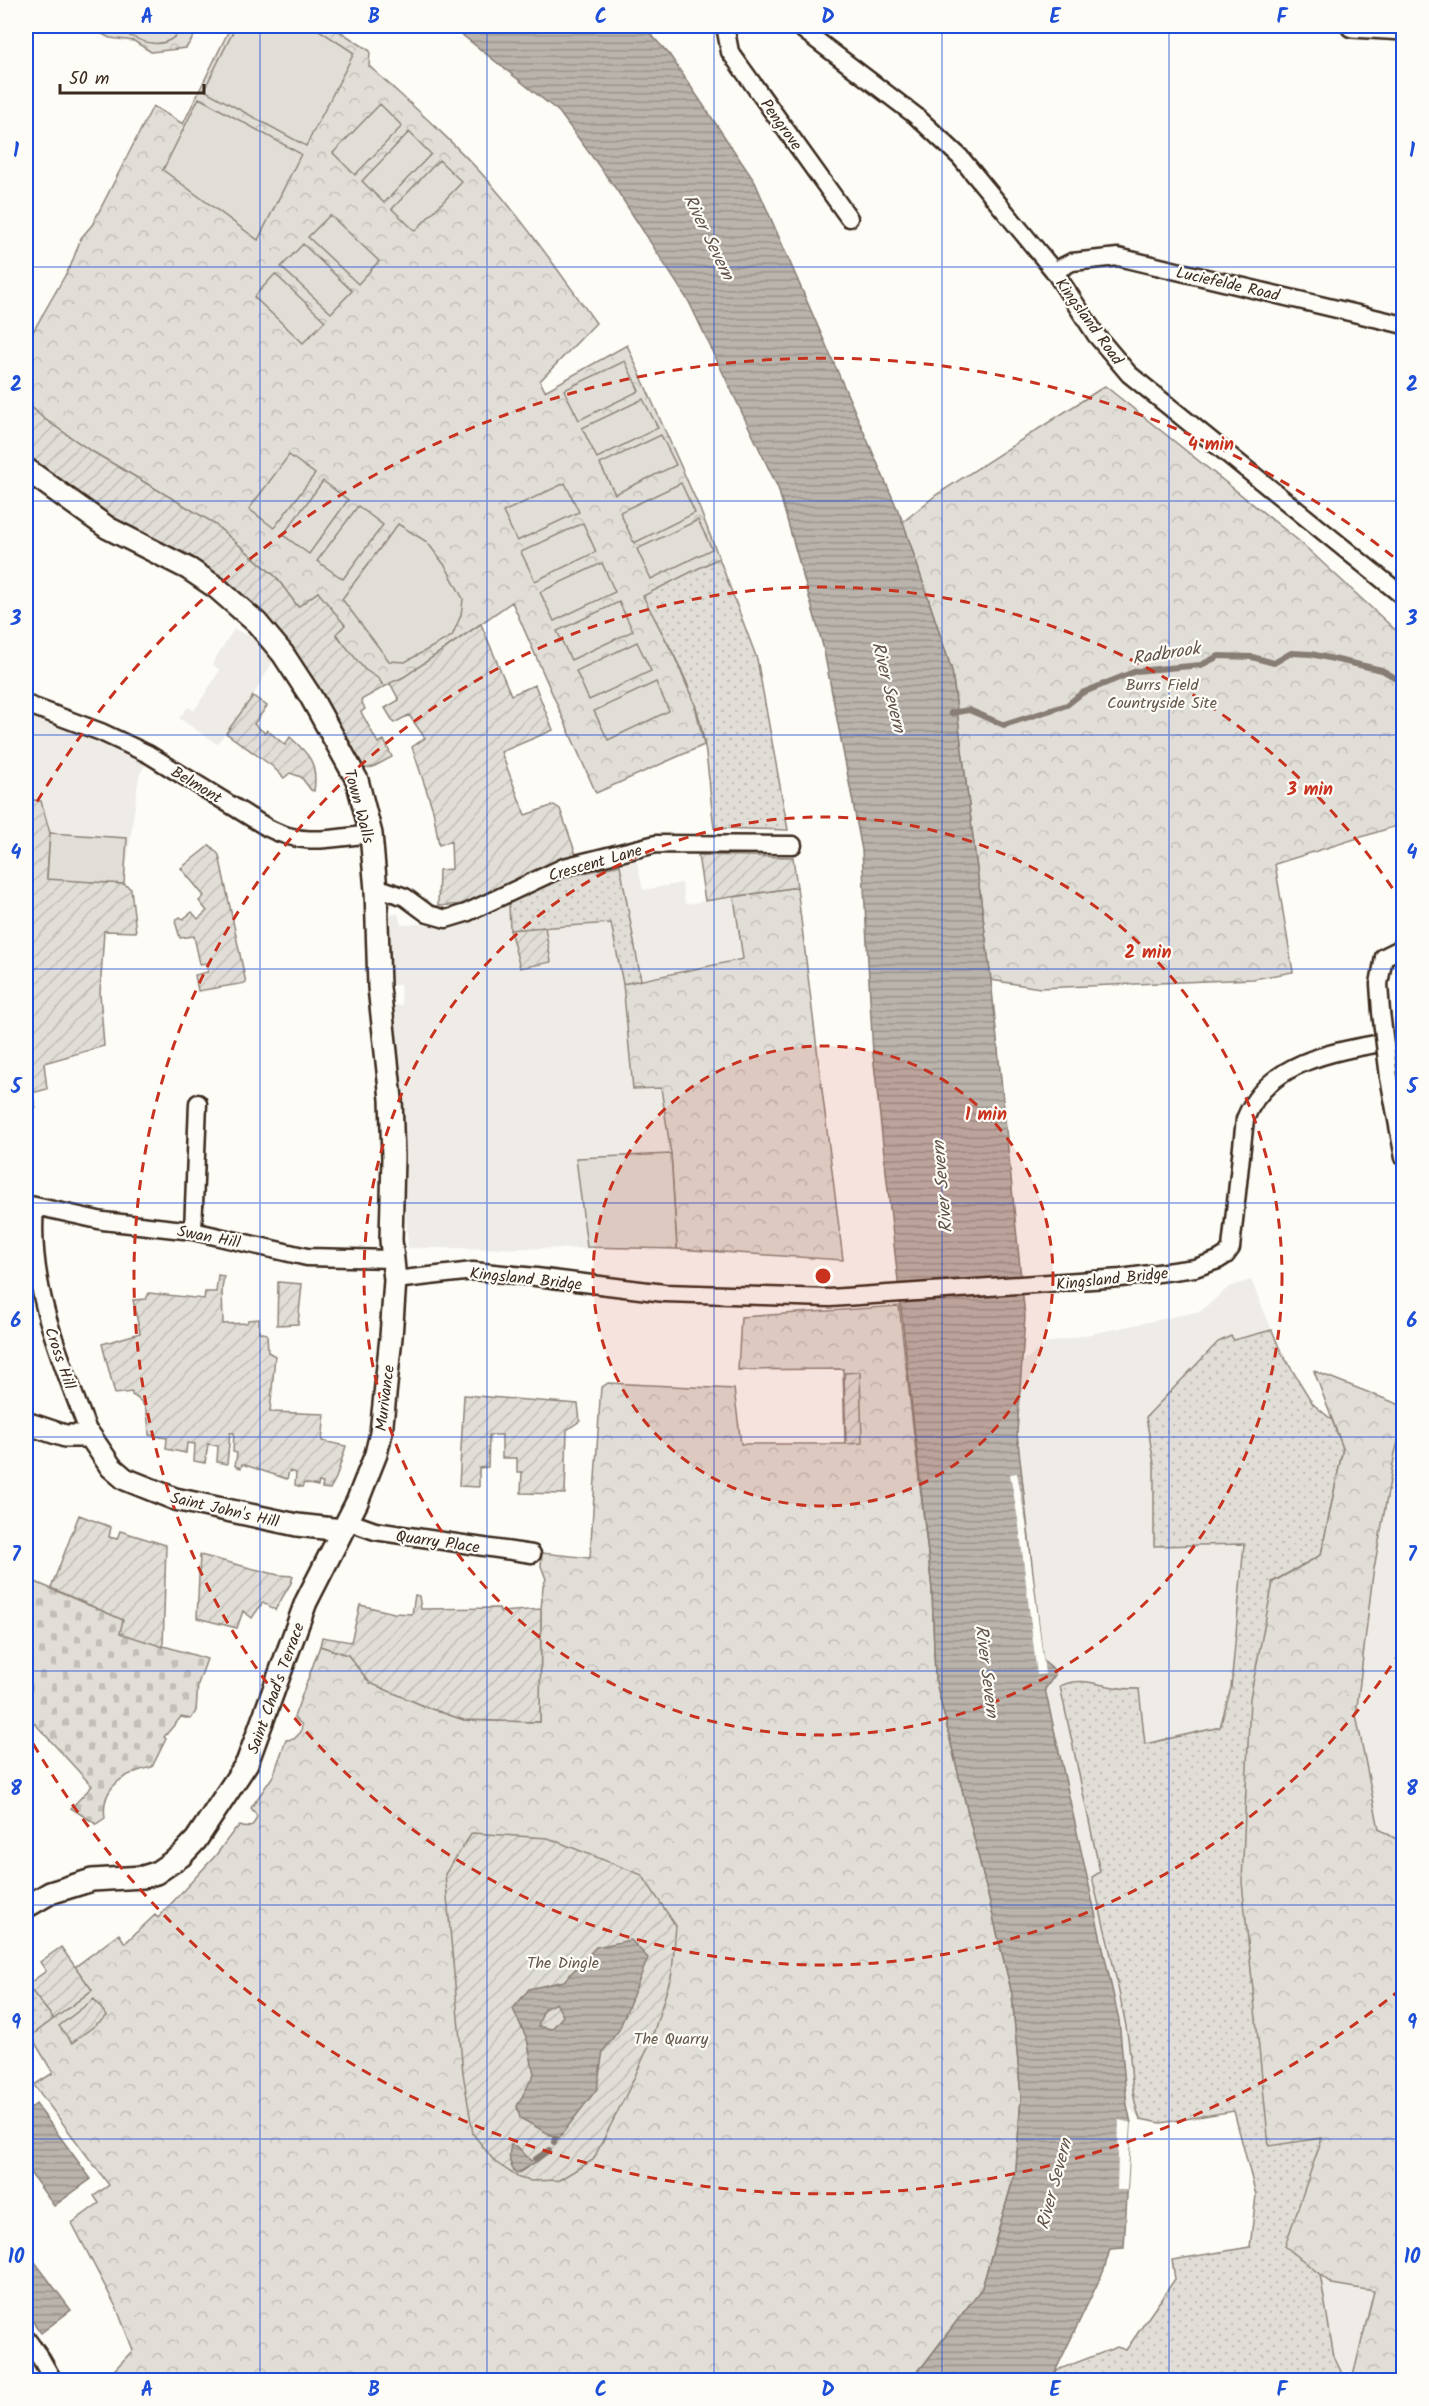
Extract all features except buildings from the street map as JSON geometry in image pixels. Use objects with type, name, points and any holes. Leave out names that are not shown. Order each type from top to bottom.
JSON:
[{"type":"street","name":"Pengrove","points":[[725,26],[730,51],[849,218]]},
{"type":"street","name":"Kingsland Road","points":[[798,26],[916,116],[960,157],[1054,272],[1096,335],[1129,374],[1404,597]]},
{"type":"street","points":[[1352,26],[1404,29]]},
{"type":"street","name":"Luciefelde Road","points":[[1054,272],[1072,262],[1118,257],[1404,325]]},
{"type":"street","name":"Town Walls","points":[[26,469],[108,528],[189,569],[217,588],[257,623],[283,654],[312,697],[357,780],[371,834],[376,890],[379,987],[392,1110],[394,1269]]},
{"type":"street","name":"Belmont","points":[[26,704],[101,732],[148,754],[287,838],[310,841],[371,834]]},
{"type":"street","name":"Crescent Lane","points":[[376,890],[385,890],[405,897],[428,914],[446,919],[466,913],[564,867],[656,844],[793,845]]},
{"type":"street","points":[[1404,947],[1384,957],[1379,984],[1389,1077],[1404,1158]]},
{"type":"street","name":"Kingsland Bridge","points":[[394,1269],[536,1277],[664,1293],[830,1298],[1121,1278],[1195,1268],[1226,1255],[1231,1248],[1245,1119],[1251,1104],[1262,1091],[1293,1066],[1309,1059],[1404,1039]]},
{"type":"street","points":[[193,1231],[198,1103]]},
{"type":"street","name":"Swan Hill","points":[[30,1205],[103,1221],[193,1231],[307,1257],[394,1269]]},
{"type":"street","name":"Cross Hill","points":[[30,1205],[41,1298],[90,1436]]},
{"type":"street","name":"Murivance","points":[[344,1525],[376,1454],[381,1433],[391,1337],[394,1269]]},
{"type":"street","points":[[26,1423],[65,1436],[90,1436]]},
{"type":"street","name":"Saint John's Hill","points":[[90,1436],[111,1467],[125,1479],[176,1499],[297,1526],[344,1525]]},
{"type":"street","name":"Quarry Place","points":[[344,1525],[375,1532],[532,1554]]},
{"type":"street","name":"Saint Chad's Terrace","points":[[26,1907],[50,1893],[92,1880],[156,1874],[181,1856],[196,1840],[247,1763],[306,1602],[344,1525]]},
{"type":"street","points":[[26,2338],[53,2380]]},
{"type":"shaded area","points":[[234,629],[258,640],[275,658],[253,696],[217,744],[179,718],[188,707],[194,711],[220,670],[212,664]]},
{"type":"shaded area","points":[[26,711],[148,760],[139,776],[124,884],[47,879],[50,833],[41,801],[26,799]]},
{"type":"shaded area","points":[[636,858],[643,890],[682,883],[685,904],[797,887],[843,1260],[677,1249],[408,1248],[393,1006],[402,1005],[400,985],[390,985],[383,916],[398,914],[401,925],[419,924],[450,929],[562,878],[620,865]]},
{"type":"shaded area","points":[[1251,1280],[1281,1352],[1313,1404],[1361,1444],[1403,1447],[1403,2380],[1093,2380],[1126,2350],[1175,2279],[1172,2260],[1250,2248],[1256,2195],[1234,2111],[1161,2123],[1140,2119],[1127,2105],[1119,2019],[1045,1688],[1017,1433],[1023,1362],[1047,1343],[1201,1311],[1229,1287]]},
{"type":"green space","points":[[86,26],[201,26],[186,48],[151,52],[134,41],[110,38]]},
{"type":"green space","points":[[112,26],[184,26],[168,41],[150,43]]},
{"type":"green space","points":[[231,26],[332,26],[370,51],[369,66],[447,138],[491,184],[532,235],[596,323],[540,381],[545,391],[627,345],[699,507],[719,558],[643,596],[675,658],[695,705],[704,745],[596,793],[512,602],[404,677],[384,687],[348,651],[331,623],[318,592],[298,607],[276,577],[212,522],[88,449],[43,418],[26,402],[26,344],[71,265],[81,238],[92,225],[153,106],[183,124]]},
{"type":"green space","points":[[236,26],[313,26],[354,53],[306,146],[204,90]]},
{"type":"green space","points":[[199,98],[301,154],[258,240],[163,170]]},
{"type":"green space","points":[[380,104],[402,126],[355,175],[333,153]]},
{"type":"green space","points":[[409,132],[431,154],[384,203],[362,181]]},
{"type":"green space","points":[[439,160],[462,182],[415,231],[392,209]]},
{"type":"green space","points":[[330,215],[379,261],[358,284],[308,237]]},
{"type":"green space","points":[[303,244],[352,291],[331,313],[281,267]]},
{"type":"green space","points":[[275,274],[325,321],[303,343],[254,297]]},
{"type":"green space","points":[[625,361],[639,391],[579,420],[564,390]]},
{"type":"green space","name":"Burrs Field Countryside Site","points":[[1105,386],[1299,541],[1403,637],[1403,824],[1275,864],[1293,972],[1253,979],[1040,988],[991,980],[952,671],[903,522],[936,495]]},
{"type":"green space","points":[[643,399],[658,428],[597,458],[582,428]]},
{"type":"green space","points":[[26,402],[43,418],[88,449],[212,522],[276,577],[298,607],[318,592],[345,625],[336,634],[364,669],[379,679],[384,687],[361,700],[365,709],[361,712],[378,743],[384,740],[392,757],[373,767],[362,769],[325,698],[301,662],[276,629],[219,575],[188,554],[150,538],[105,514],[26,459]]},
{"type":"green space","points":[[661,435],[676,465],[615,494],[600,464]]},
{"type":"green space","points":[[289,455],[315,474],[274,528],[249,509]]},
{"type":"green space","points":[[323,481],[348,500],[309,554],[283,535]]},
{"type":"green space","points":[[565,483],[579,512],[517,541],[503,512]]},
{"type":"green space","points":[[681,483],[695,513],[634,543],[620,512]]},
{"type":"green space","points":[[358,506],[383,525],[343,579],[317,561]]},
{"type":"green space","points":[[698,520],[712,549],[651,579],[637,549]]},
{"type":"green space","points":[[583,523],[596,552],[535,581],[521,552]]},
{"type":"green space","points":[[398,524],[427,542],[446,567],[463,599],[461,615],[452,636],[405,662],[389,661],[342,599]]},
{"type":"green space","points":[[719,558],[757,659],[788,830],[714,828],[705,750],[695,704],[678,662],[642,596]]},
{"type":"green space","points":[[602,563],[615,592],[554,621],[540,592]]},
{"type":"green space","points":[[619,602],[633,631],[571,660],[557,631]]},
{"type":"green space","points":[[481,624],[511,695],[535,685],[553,730],[501,752],[525,815],[554,805],[560,809],[578,860],[464,904],[438,906],[439,870],[452,869],[451,841],[439,845],[433,810],[412,747],[425,738],[409,715],[394,723],[385,708],[399,700],[390,683],[404,677]]},
{"type":"green space","points":[[637,642],[651,671],[589,700],[576,671]]},
{"type":"green space","points":[[656,682],[669,711],[608,740],[594,711]]},
{"type":"green space","points":[[253,696],[267,706],[254,724],[265,733],[267,730],[285,745],[290,737],[303,749],[311,761],[315,774],[314,791],[301,777],[290,773],[284,778],[272,766],[226,733]]},
{"type":"green space","points":[[26,799],[41,801],[50,833],[47,878],[124,884],[131,889],[136,932],[104,931],[100,993],[104,1046],[44,1063],[47,1089],[32,1093],[36,1108],[33,1109],[32,1145],[26,1145]]},
{"type":"green space","points":[[50,833],[127,838],[124,884],[47,879]]},
{"type":"green space","points":[[210,845],[219,855],[246,983],[198,991],[195,975],[208,972],[206,963],[200,964],[194,936],[180,938],[175,921],[180,917],[183,919],[192,912],[198,919],[207,911],[199,901],[204,896],[181,868]]},
{"type":"green space","points":[[698,855],[793,857],[797,887],[705,901]]},
{"type":"green space","points":[[620,865],[641,980],[623,984],[611,923],[510,930],[509,903],[562,878]]},
{"type":"green space","points":[[797,887],[843,1260],[677,1249],[671,1154],[661,1088],[633,1089],[623,984],[743,959],[734,897]]},
{"type":"green space","points":[[545,927],[551,962],[520,968],[510,930]]},
{"type":"green space","points":[[671,1154],[677,1249],[587,1247],[576,1158]]},
{"type":"green space","points":[[218,1275],[224,1276],[223,1324],[247,1323],[248,1320],[259,1319],[259,1332],[267,1334],[268,1352],[275,1356],[270,1412],[325,1414],[322,1441],[346,1446],[330,1489],[322,1488],[323,1483],[319,1482],[318,1486],[304,1483],[302,1487],[295,1485],[296,1473],[289,1471],[287,1479],[242,1464],[241,1468],[235,1466],[237,1453],[233,1452],[234,1433],[230,1433],[227,1464],[217,1462],[218,1446],[208,1444],[205,1463],[194,1461],[195,1444],[187,1443],[186,1453],[166,1449],[167,1438],[149,1435],[145,1407],[142,1402],[132,1395],[132,1392],[115,1394],[102,1344],[140,1333],[133,1300],[146,1299],[149,1293],[204,1299],[205,1292],[216,1292]]},
{"type":"green space","points":[[278,1282],[302,1284],[298,1324],[277,1325]]},
{"type":"green space","name":"The Quarry","points":[[899,1306],[932,1589],[935,1678],[1012,1994],[1021,2097],[1016,2169],[982,2288],[912,2380],[105,2380],[133,2350],[117,2309],[72,2223],[99,2203],[94,2196],[109,2185],[34,2085],[53,2073],[31,2036],[92,1990],[75,1967],[119,1934],[125,1943],[155,1915],[158,1918],[216,1855],[235,1829],[240,1826],[246,1828],[253,1825],[257,1816],[251,1808],[273,1776],[286,1740],[294,1739],[301,1732],[302,1725],[294,1717],[320,1646],[348,1655],[370,1683],[429,1708],[464,1720],[540,1722],[541,1609],[543,1586],[546,1579],[541,1566],[542,1553],[590,1558],[601,1388],[608,1383],[734,1389],[741,1444],[845,1444],[843,1369],[738,1370],[741,1317]]},
{"type":"green space","points":[[1272,1330],[1281,1352],[1313,1404],[1332,1420],[1343,1448],[1321,1555],[1272,1582],[1355,2056],[1320,2274],[1334,2357],[1345,2380],[1051,2380],[1057,2370],[1117,2347],[1126,2350],[1175,2279],[1172,2260],[1250,2247],[1256,2195],[1234,2111],[1161,2123],[1140,2119],[1134,2100],[1128,2038],[1112,1957],[1092,1877],[1100,1872],[1060,1686],[1081,1682],[1139,1689],[1145,1744],[1220,1727],[1231,1688],[1244,1544],[1154,1546],[1154,1464],[1146,1417],[1218,1342],[1231,1336],[1234,1340]]},
{"type":"green space","points":[[1314,1371],[1403,1406],[1403,1425],[1395,1453],[1373,1574],[1356,1715],[1379,1829],[1403,1843],[1403,2380],[1352,2380],[1374,2291],[1332,2284],[1285,2246],[1322,2138],[1269,2146],[1242,1882],[1250,1698],[1273,1582],[1321,1555],[1343,1448]]},
{"type":"green space","points":[[860,1372],[862,1443],[846,1444],[844,1373]]},
{"type":"green space","points":[[464,1395],[578,1404],[580,1421],[567,1430],[565,1494],[521,1493],[522,1472],[517,1472],[517,1458],[502,1458],[502,1435],[489,1435],[488,1467],[479,1468],[479,1487],[459,1486]]},
{"type":"green space","points":[[79,1515],[111,1527],[109,1537],[117,1539],[120,1531],[166,1545],[163,1647],[120,1633],[123,1620],[51,1588]]},
{"type":"green space","points":[[200,1555],[278,1575],[293,1576],[275,1610],[263,1602],[252,1618],[243,1611],[237,1628],[197,1618]]},
{"type":"green space","points":[[26,1578],[124,1620],[121,1633],[207,1659],[198,1684],[196,1711],[191,1719],[181,1717],[164,1737],[166,1739],[152,1767],[124,1777],[116,1783],[106,1797],[105,1818],[96,1824],[71,1808],[92,1786],[26,1714]]},
{"type":"green space","points":[[415,1595],[419,1596],[421,1609],[499,1608],[500,1612],[541,1609],[540,1722],[464,1720],[429,1708],[370,1683],[348,1655],[320,1646],[322,1637],[351,1642],[360,1605],[394,1613],[412,1614]]},
{"type":"green space","name":"The Dingle","points":[[472,1833],[548,1838],[642,1875],[676,1926],[672,1973],[651,2041],[629,2089],[593,2160],[559,2180],[531,2181],[519,2178],[495,2162],[473,2134],[463,2073],[445,1874]]},
{"type":"green space","points":[[61,1947],[92,1990],[54,2019],[27,1985],[46,1971],[40,1962]]},
{"type":"green space","points":[[32,1991],[54,2019],[26,2040],[26,1996]]},
{"type":"green space","points":[[94,1999],[107,2016],[72,2043],[59,2026]]},
{"type":"water","name":"River Severn","points":[[451,26],[643,26],[669,54],[755,182],[903,522],[952,671],[991,980],[1025,1317],[1017,1433],[1043,1661],[1054,1670],[1055,1675],[1045,1689],[1119,2020],[1127,2105],[1131,2123],[1124,2248],[1110,2249],[1104,2270],[1051,2380],[912,2380],[982,2288],[1016,2169],[1021,2097],[1012,1994],[935,1678],[932,1589],[873,1054],[862,850],[823,646],[778,488],[689,302],[616,189],[559,112]]},
{"type":"water","points":[[631,1940],[648,1958],[619,2030],[603,2051],[597,2089],[558,2139],[520,2118],[517,2106],[534,2074],[527,2039],[513,2009],[529,1989],[564,1981],[596,1947]],"holes":[[[556,2003],[563,2016],[552,2029],[538,2026],[544,2009]]]},
{"type":"water","points":[[36,2104],[91,2179],[54,2206],[26,2167],[26,2112]]},
{"type":"water","points":[[511,2145],[518,2147],[531,2161],[535,2158],[537,2161],[517,2174],[510,2161]]},
{"type":"water","points":[[32,2258],[71,2310],[41,2333],[26,2312],[26,2263]]},
{"type":"pier","points":[[1017,1473],[1026,1523],[1045,1674],[1037,1675],[1019,1525],[1010,1474]]},
{"type":"pier","points":[[1119,2120],[1131,2123],[1127,2190],[1117,2190]]},
{"type":"waterway","name":"Radbrook","points":[[951,713],[969,710],[1004,725],[1067,705],[1082,693],[1136,671],[1201,665],[1219,656],[1252,657],[1274,663],[1291,653],[1311,654],[1382,670],[1404,683]]},
{"type":"waterway","points":[[554,2142],[555,2138]]},
{"type":"waterway","points":[[536,2159],[549,2150]]}]
